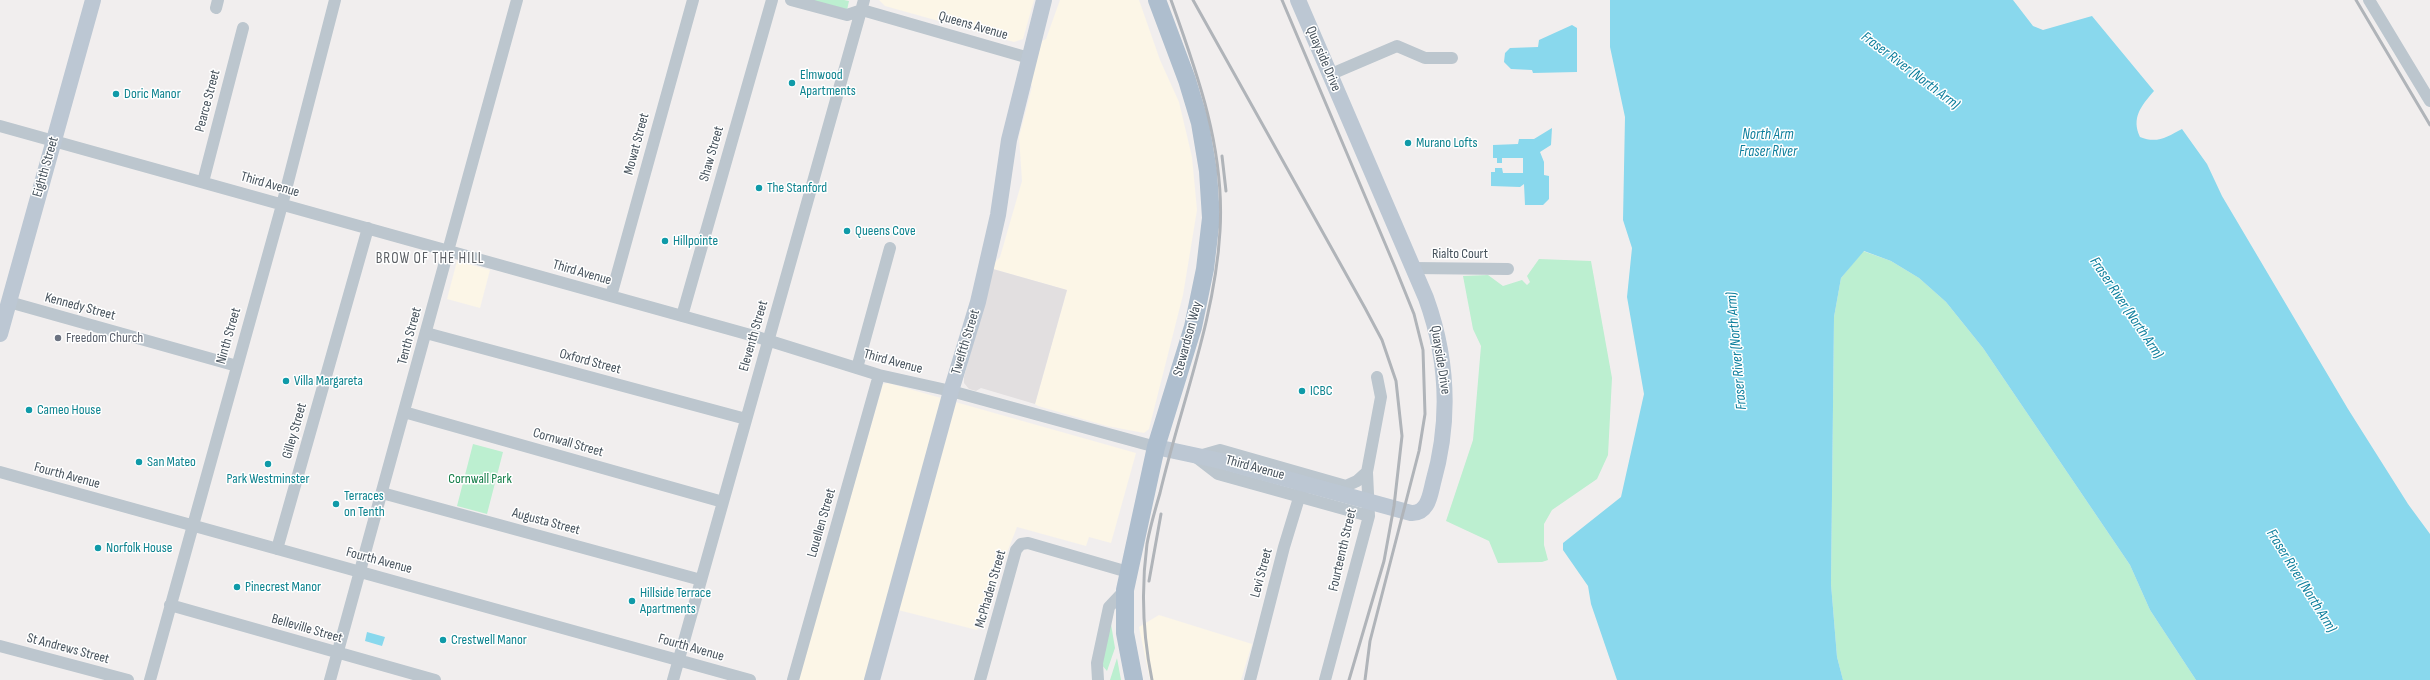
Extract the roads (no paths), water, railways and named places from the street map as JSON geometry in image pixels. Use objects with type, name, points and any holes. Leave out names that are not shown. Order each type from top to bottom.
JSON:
[{"type":"main road","name":"Stewardson Way","points":[[1134,680],[1125,633],[1124,590],[1156,447],[1193,327],[1206,269],[1211,218],[1208,171],[1200,123],[1187,80],[1157,0]]},
{"type":"street","name":"Eighth Street","points":[[0,334],[93,0]]},
{"type":"street","name":"Ninth Street","points":[[150,680],[282,205],[335,0]]},
{"type":"street","name":"Tenth Street","points":[[330,680],[517,0]]},
{"type":"street","name":"Mowat Street","points":[[611,296],[693,0]]},
{"type":"street","name":"Shaw Street","points":[[682,316],[772,0]]},
{"type":"street","name":"Queens Avenue","points":[[791,0],[847,15],[863,5],[1029,58]]},
{"type":"street","points":[[854,0],[863,5]]},
{"type":"street","name":"Twelfth Street","points":[[872,680],[950,391],[978,302],[998,215],[1009,140],[1044,0]]},
{"type":"street","name":"Quayside Drive","points":[[1156,447],[1221,461],[1411,514],[1418,512],[1428,503],[1439,463],[1445,421],[1445,386],[1439,336],[1426,298],[1298,0]]},
{"type":"street","points":[[2370,0],[2430,101]]},
{"type":"street","name":"Eleventh Street","points":[[673,680],[863,5]]},
{"type":"street","name":"Pearce Street","points":[[203,182],[243,28]]},
{"type":"street","points":[[1329,75],[1398,46],[1425,58],[1452,58]]},
{"type":"street","name":"Third Avenue","points":[[0,126],[768,340],[879,375],[950,391],[1156,447]]},
{"type":"street","name":"Gilley Street","points":[[277,549],[368,228]]},
{"type":"street","points":[[857,368],[890,248]]},
{"type":"street","name":"Rialto Court","points":[[1412,268],[1508,269]]},
{"type":"street","name":"Kennedy Street","points":[[9,302],[237,366]]},
{"type":"street","name":"Oxford Street","points":[[426,333],[746,420]]},
{"type":"street","name":"Louellen Street","points":[[793,680],[879,375]]},
{"type":"street","name":"Fourteenth Street","points":[[1325,680],[1370,516],[1367,472],[1381,397],[1377,377]]},
{"type":"street","name":"Cornwall Street","points":[[404,412],[723,502]]},
{"type":"street","name":"Third Avenue","points":[[1196,456],[1220,450],[1346,486],[1357,481],[1367,472]]},
{"type":"street","name":"Third Avenue","points":[[1196,456],[1215,473],[1370,516]]},
{"type":"street","name":"Fourth Avenue","points":[[0,472],[750,680]]},
{"type":"street","name":"Levi Street","points":[[1250,680],[1284,547],[1306,475]]},
{"type":"street","name":"Augusta Street","points":[[382,493],[701,580]]},
{"type":"street","name":"McPhaden Street","points":[[980,680],[1016,550],[1021,544],[1028,542],[1128,572]]},
{"type":"street","points":[[1098,680],[1097,663],[1108,607],[1124,590]]},
{"type":"street","name":"Belleville Street","points":[[170,605],[435,680]]},
{"type":"street","name":"St Andrews Street","points":[[0,646],[128,680]]},
{"type":"water","name":"North Arm Fraser River","points":[[1610,0],[2013,0],[2033,26],[2043,30],[2092,16],[2154,91],[2141,107],[2137,118],[2137,130],[2140,137],[2157,140],[2167,137],[2182,129],[2207,164],[2222,196],[2348,409],[2408,504],[2430,534],[2430,680],[2196,680],[2150,610],[2130,565],[1983,348],[1946,302],[1919,278],[1891,261],[1864,251],[1841,278],[1834,317],[1831,584],[1837,657],[1843,680],[1617,680],[1591,604],[1588,586],[1563,550],[1563,543],[1621,497],[1644,394],[1627,297],[1632,248],[1623,220],[1625,117],[1610,47]]},
{"type":"water","points":[[1572,25],[1577,28],[1577,72],[1533,73],[1532,70],[1511,69],[1504,62],[1505,53],[1510,48],[1538,47],[1539,40]]},
{"type":"water","points":[[1552,128],[1551,145],[1540,152],[1544,162],[1544,175],[1549,176],[1549,199],[1543,205],[1525,205],[1524,184],[1520,187],[1491,186],[1491,172],[1495,172],[1495,168],[1502,168],[1503,173],[1523,173],[1523,158],[1502,158],[1502,163],[1497,163],[1497,158],[1493,158],[1493,145],[1518,144],[1519,139],[1534,139]]},
{"type":"water","points":[[367,632],[385,637],[382,646],[365,641]]},
{"type":"railway","points":[[1152,680],[1144,612],[1144,578],[1147,544],[1204,330],[1217,264],[1220,231],[1218,171],[1208,113],[1191,56],[1171,0]]},
{"type":"railway","points":[[1193,0],[1365,308],[1382,340],[1396,381],[1402,436],[1394,506],[1384,561],[1349,680]]},
{"type":"railway","points":[[1282,0],[1414,314],[1423,350],[1425,414],[1419,451],[1370,641],[1365,680]]},
{"type":"railway","points":[[2356,0],[2430,125]]},
{"type":"railway","points":[[1222,156],[1226,191]]},
{"type":"railway","points":[[1149,581],[1161,514]]},
{"type":"place","name":"Elmwood Apartments","points":[[792,83]]},
{"type":"place","name":"Doric Manor","points":[[116,94]]},
{"type":"place","name":"Murano Lofts","points":[[1408,143]]},
{"type":"place","name":"The Stanford","points":[[759,188]]},
{"type":"place","name":"Queens Cove","points":[[847,231]]},
{"type":"place","name":"Hillpointe","points":[[665,241]]},
{"type":"place","name":"Freedom Church","points":[[58,338]]},
{"type":"place","name":"Villa Margareta","points":[[286,381]]},
{"type":"place","name":"ICBC","points":[[1302,391]]},
{"type":"place","name":"Cameo House","points":[[29,410]]},
{"type":"place","name":"San Mateo","points":[[139,462]]},
{"type":"place","name":"Park Westminster","points":[[268,464]]},
{"type":"place","name":"Terraces on Tenth","points":[[336,504]]},
{"type":"place","name":"Norfolk House","points":[[98,548]]},
{"type":"place","name":"Pinecrest Manor","points":[[237,587]]},
{"type":"place","name":"Hillside Terrace Apartments","points":[[632,601]]},
{"type":"place","name":"Crestwell Manor","points":[[443,640]]},
{"type":"district","name":"BROW OF THE HILL","points":[[430,259]]},
{"type":"water label","name":"Fraser River (North Arm)","points":[[1910,71]]},
{"type":"water label","name":"Fraser River (North Arm)","points":[[2126,308]]},
{"type":"water label","name":"Fraser River (North Arm)","points":[[1737,351]]},
{"type":"water label","name":"Fraser River (North Arm)","points":[[2301,581]]},
{"type":"park label","name":"Cornwall Park","points":[[480,479]]}]
